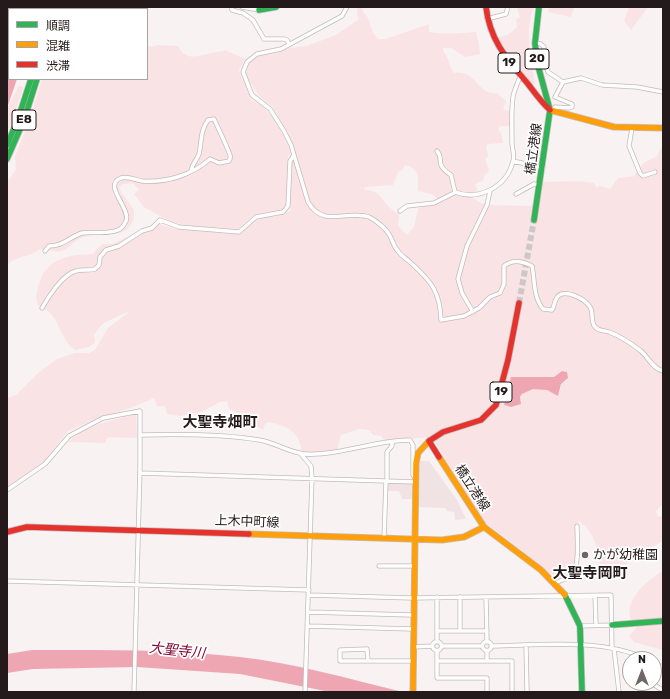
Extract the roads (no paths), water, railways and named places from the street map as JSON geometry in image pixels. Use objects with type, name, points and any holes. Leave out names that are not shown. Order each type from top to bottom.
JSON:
[{"type":"main road","points":[[259,10],[276,7]]},
{"type":"main road","name":"橋立港線","points":[[486,7],[487,20],[494,43],[533,91],[537,99],[551,110],[534,220]]},
{"type":"main road","name":"20","points":[[539,7],[535,43],[543,85],[551,110]]},
{"type":"main road","name":"E8","points":[[7,145],[20,113],[31,80]]},
{"type":"main road","name":"E8","points":[[7,159],[24,120],[37,80]]},
{"type":"main road","points":[[551,110],[600,125],[632,128],[663,128]]},
{"type":"main road","name":"19","points":[[429,441],[443,432],[481,420],[496,405],[508,360],[519,303]]},
{"type":"main road","points":[[413,690],[412,598],[416,540],[417,455],[421,448],[429,441]]},
{"type":"main road","name":"橋立港線","points":[[429,441],[484,527],[556,583],[566,596],[580,626],[582,645],[582,692]]},
{"type":"main road","name":"上木中町線","points":[[7,532],[27,527],[416,540],[456,539],[470,535],[484,527]]},
{"type":"main road","points":[[612,625],[663,621]]},
{"type":"street","points":[[231,7],[232,10],[243,13],[253,20],[264,39],[284,39],[287,40],[289,44]]},
{"type":"street","points":[[242,7],[259,10]]},
{"type":"street","points":[[347,7],[342,16],[276,51],[257,54],[247,62],[243,68],[243,74],[252,95],[273,113],[284,130],[294,155],[307,198],[313,210],[330,217],[364,216],[382,226],[391,237],[398,252],[422,274],[434,288],[439,298],[441,320],[460,318],[479,308],[490,296],[502,291],[504,266],[512,262],[520,262],[532,266],[533,285],[539,304],[543,308],[552,310],[556,299],[564,294],[568,294],[582,300],[590,307],[593,323],[598,329],[610,332],[634,347],[647,357],[657,369],[663,371]]},
{"type":"street","points":[[487,20],[506,14],[508,7]]},
{"type":"street","points":[[535,43],[543,45],[545,61],[549,74],[563,82],[581,78],[602,85],[637,87],[663,92]]},
{"type":"street","points":[[400,211],[407,206],[434,203],[456,192],[470,195],[490,191],[504,179],[514,161],[512,145],[513,96],[520,76]]},
{"type":"street","points":[[551,110],[555,107],[572,107],[572,104],[569,102],[555,98],[563,82]]},
{"type":"street","points":[[533,91],[535,92],[543,85]]},
{"type":"street","points":[[45,251],[49,246],[61,245],[80,234],[114,232],[122,228],[127,216],[115,190],[115,184],[123,178],[142,181],[170,180],[191,171],[210,159],[219,163],[230,160],[230,155],[214,119],[208,120],[202,130],[199,154],[192,166],[191,171]]},
{"type":"street","points":[[632,128],[629,146],[640,173],[643,176],[655,172]]},
{"type":"street","points":[[437,151],[440,155],[440,165],[444,171],[451,175],[456,192]]},
{"type":"street","points":[[42,308],[48,296],[67,275],[77,270],[95,269],[99,265],[100,257],[106,250],[119,246],[142,231],[152,228],[160,220],[179,227],[239,232],[256,217],[283,212],[288,206],[290,161],[294,155]]},
{"type":"street","points":[[514,161],[543,168]]},
{"type":"street","points":[[516,194],[534,184],[540,185]]},
{"type":"street","points":[[473,312],[462,294],[458,278],[467,246],[487,205],[490,191]]},
{"type":"street","points":[[7,490],[45,464],[69,436],[103,418],[138,410],[140,411],[141,435],[134,692]]},
{"type":"street","points":[[140,473],[386,481],[416,480],[413,475],[412,441],[408,440],[367,444],[320,454],[300,453],[261,440],[210,436],[141,435]]},
{"type":"street","points":[[384,539],[387,452],[392,446],[392,442]]},
{"type":"street","points":[[300,453],[311,466],[312,478],[305,692]]},
{"type":"street","points":[[556,583],[569,577],[575,568],[577,526]]},
{"type":"street","points":[[379,566],[415,566]]},
{"type":"street","points":[[7,581],[309,590]]},
{"type":"street","points":[[309,595],[412,598],[611,595],[613,648],[619,692]]},
{"type":"street","points":[[595,596],[596,626]]},
{"type":"street","points":[[413,647],[432,646],[437,642],[437,597]]},
{"type":"street","points":[[460,597],[460,631]]},
{"type":"street","points":[[486,597],[487,642]]},
{"type":"street","points":[[308,612],[412,615]]},
{"type":"street","points":[[580,626],[612,625]]},
{"type":"street","points":[[308,626],[412,629]]},
{"type":"street","points":[[438,631],[487,631]]},
{"type":"street","points":[[437,642],[442,646],[482,646],[487,642]]},
{"type":"street","points":[[487,642],[492,646]]},
{"type":"street","points":[[526,645],[527,692]]},
{"type":"street","points":[[487,650],[492,646],[582,645],[613,648],[622,651]]},
{"type":"street","points":[[432,646],[437,651],[437,678],[487,678],[487,692]]},
{"type":"street","points":[[437,651],[441,649],[442,646]]},
{"type":"street","points":[[482,646],[487,650]]},
{"type":"street","points":[[368,661],[367,649],[340,650],[340,661],[368,661],[413,661]]},
{"type":"street","points":[[487,650],[487,661]]},
{"type":"street","points":[[437,661],[512,661],[512,692]]},
{"type":"tunnel","points":[[519,303],[534,220]]},
{"type":"place","name":"かが幼稚園","points":[[585,555]]},
{"type":"district","name":"大聖寺畑町","points":[[220,423]]},
{"type":"district","name":"大聖寺岡町","points":[[590,574]]},
{"type":"water label","name":"大聖寺川","points":[[177,651]]}]
